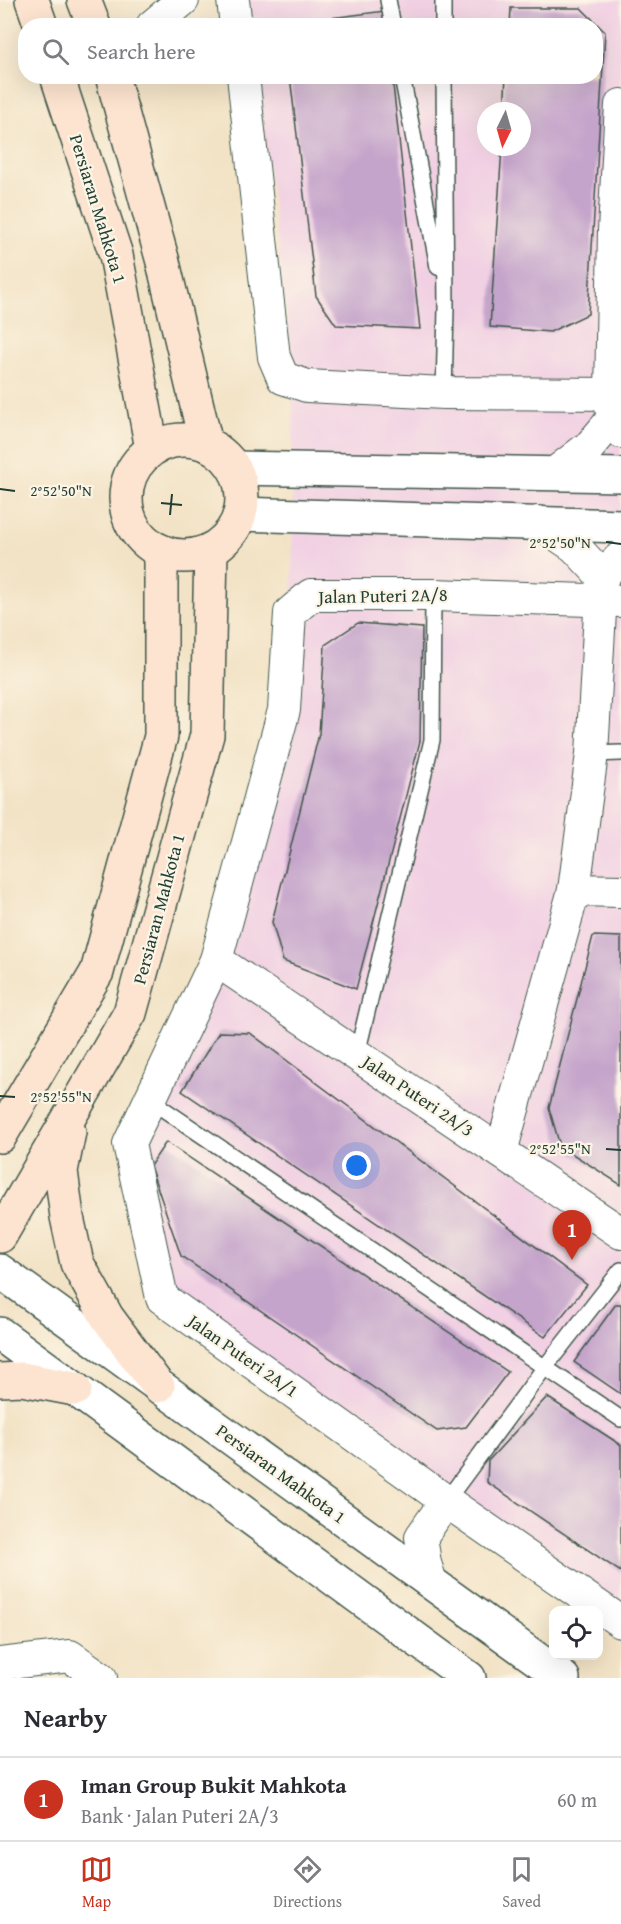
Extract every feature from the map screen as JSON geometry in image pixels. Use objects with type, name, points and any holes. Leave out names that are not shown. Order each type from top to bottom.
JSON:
[{"type":"main road","points":[[32,0],[38,18]]},
{"type":"main road","points":[[84,0],[90,18]]},
{"type":"main road","name":"Persiaran Mahkota 1","points":[[60,84],[116,255],[153,449]]},
{"type":"main road","points":[[114,84],[163,262],[206,444]]},
{"type":"main road","points":[[188,440],[206,444],[222,454],[235,468],[242,486],[241,514],[226,539],[211,550],[195,555],[177,556],[161,551],[146,542],[134,528],[127,511],[125,493],[129,476],[139,461],[153,449],[170,442],[188,440]]},
{"type":"main road","name":"Persiaran Mahkota 1","points":[[0,1236],[130,1013],[207,735],[211,550]]},
{"type":"main road","points":[[0,1136],[98,972],[161,736],[161,551]]},
{"type":"main road","points":[[73,1110],[61,1171],[67,1217],[77,1263],[107,1317],[158,1386]]},
{"type":"main road","points":[[0,1380],[21,1379],[75,1389]]},
{"type":"street","points":[[162,18],[183,0]]},
{"type":"street","points":[[233,0],[235,18]]},
{"type":"street","points":[[244,84],[274,357],[283,378],[307,386],[444,393],[616,410]]},
{"type":"street","points":[[555,474],[590,447],[616,410],[621,105]]},
{"type":"street","points":[[235,468],[621,475]]},
{"type":"street","points":[[241,514],[621,526]]},
{"type":"street","points":[[501,1152],[574,891],[607,754],[611,584],[576,547],[538,522]]},
{"type":"street","name":"Jalan Puteri 2A/8","points":[[216,960],[284,710],[290,613],[311,595],[434,595],[611,584]]},
{"type":"street","points":[[574,891],[621,891]]},
{"type":"street","name":"Jalan Puteri 2A/3","points":[[216,960],[621,1233]]},
{"type":"street","name":"Jalan Puteri 2A/1","points":[[216,960],[129,1144],[162,1298],[446,1501],[621,1622]]},
{"type":"street","name":"Persiaran Mahkota 1","points":[[0,1271],[563,1678]]},
{"type":"street","points":[[0,1334],[469,1678]]},
{"type":"street","points":[[430,1582],[421,1537],[446,1501]]},
{"type":"street","points":[[349,1523],[380,1532],[421,1537]]},
{"type":"street","points":[[0,1664],[70,1656],[101,1678]]},
{"type":"lane","points":[[388,0],[391,18]]},
{"type":"lane","points":[[443,0],[443,18]]},
{"type":"lane","points":[[404,84],[446,309]]},
{"type":"lane","points":[[444,84],[446,309],[444,393]]},
{"type":"lane","points":[[357,1054],[432,741],[434,595]]},
{"type":"lane","points":[[150,1100],[621,1419]]},
{"type":"lane","points":[[446,1501],[545,1367],[621,1270]]},
{"type":"shaded area","points":[[247,0],[621,0],[621,1608],[170,1292],[140,1146],[292,717],[293,368],[258,84],[603,84],[603,18],[249,18]]},
{"type":"building","points":[[511,8],[581,8],[591,18],[510,18]]},
{"type":"building","points":[[385,11],[386,18],[330,18]]},
{"type":"building","points":[[603,30],[605,32],[603,65]]},
{"type":"building","points":[[291,84],[393,84],[420,329],[336,325],[316,296]]},
{"type":"building","points":[[506,84],[602,84],[588,314],[550,332],[490,327],[501,156],[531,156],[531,102],[505,102]]},
{"type":"building","points":[[358,623],[422,628],[420,741],[356,989],[283,961],[272,922],[319,734],[325,645]]},
{"type":"building","points":[[593,936],[621,937],[621,1185],[560,1146],[549,1108]]},
{"type":"building","points":[[219,1032],[250,1033],[587,1285],[545,1337],[182,1091]]},
{"type":"building","points":[[166,1142],[508,1372],[466,1427],[437,1431],[181,1256],[150,1166]]},
{"type":"building","points":[[616,1304],[621,1304],[621,1394],[574,1362]]},
{"type":"building","points":[[547,1397],[621,1445],[621,1572],[487,1482],[488,1461]]},
{"type":"place","name":"Iman Group Bukit Mahkota","points":[[572,1260]]}]
